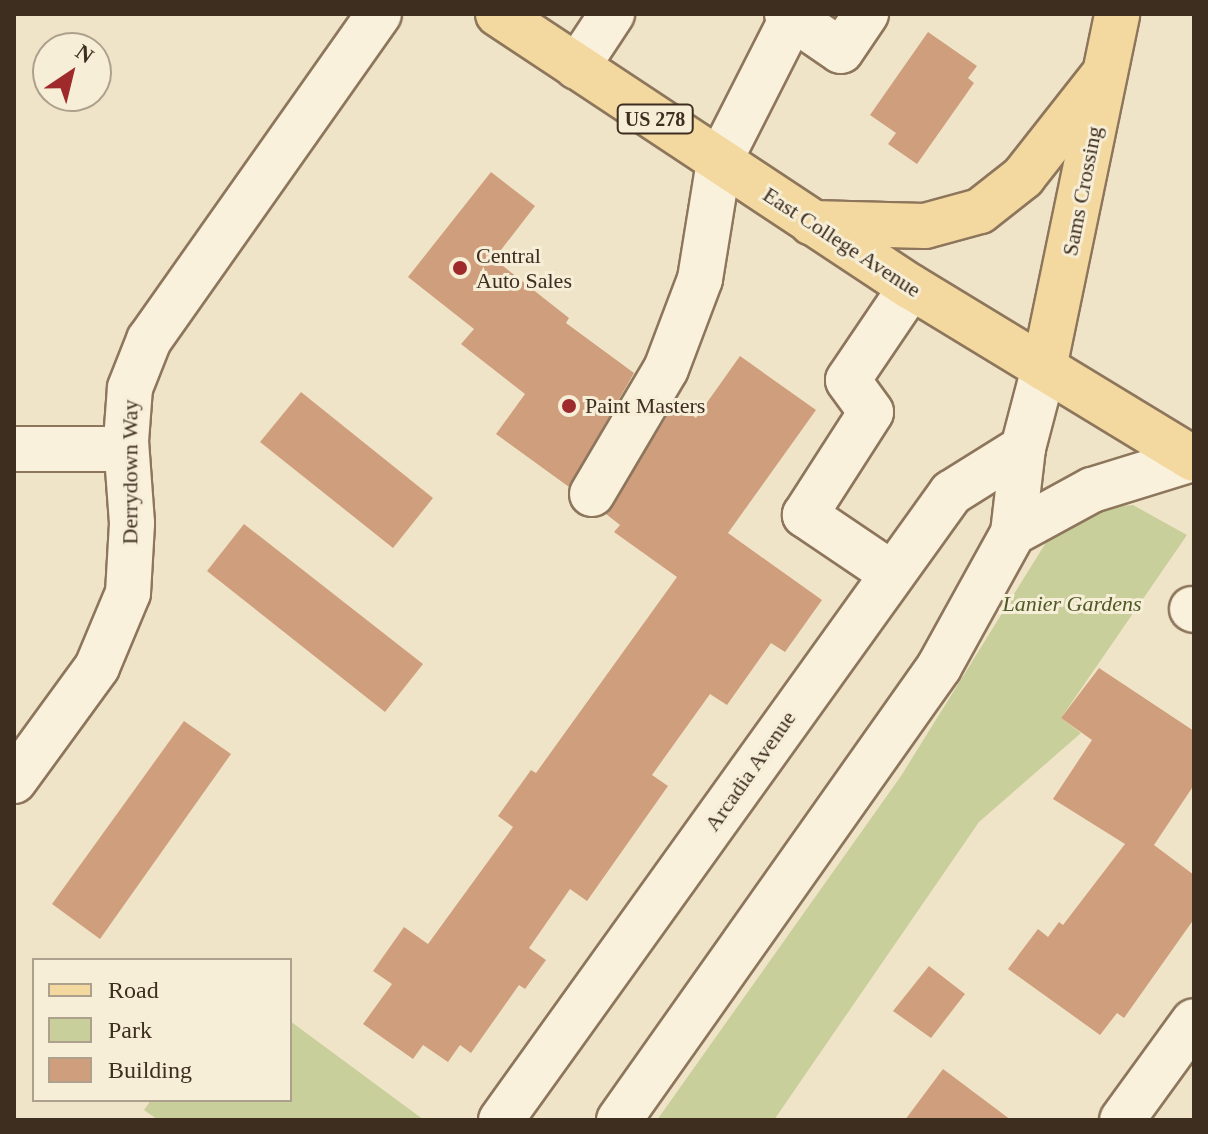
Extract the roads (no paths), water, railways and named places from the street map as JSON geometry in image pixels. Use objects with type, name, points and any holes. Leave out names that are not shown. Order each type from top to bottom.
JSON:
[{"type":"main road","name":"East College Avenue","points":[[498,14],[911,287],[1194,459]]},
{"type":"main road","name":"Sams Crossing","points":[[1044,368],[1117,14]]},
{"type":"main road","points":[[812,223],[925,226],[980,211],[1023,177],[1105,73]]},
{"type":"street","name":"Derrydown Way","points":[[14,781],[97,667],[128,593],[132,523],[126,449],[130,388],[149,340],[379,14]]},
{"type":"street","points":[[577,67],[612,14]]},
{"type":"street","points":[[592,494],[666,369],[700,279],[719,162],[790,16],[841,51],[866,14]]},
{"type":"street","points":[[891,573],[805,515],[871,412],[848,380],[911,287]]},
{"type":"street","points":[[619,1120],[864,780],[939,667],[1013,533],[1023,448],[1044,368]]},
{"type":"street","name":"Arcadia Avenue","points":[[501,1120],[951,493],[1023,448]]},
{"type":"street","points":[[14,449],[126,449]]},
{"type":"street","points":[[1013,533],[1092,490],[1194,459]]},
{"type":"street","points":[[1122,1120],[1194,1021]]},
{"type":"place","name":"Central Auto Sales","points":[[460,268]]},
{"type":"place","name":"Paint Masters","points":[[569,406]]},
{"type":"park label","name":"Lanier Gardens","points":[[1072,604]]}]
